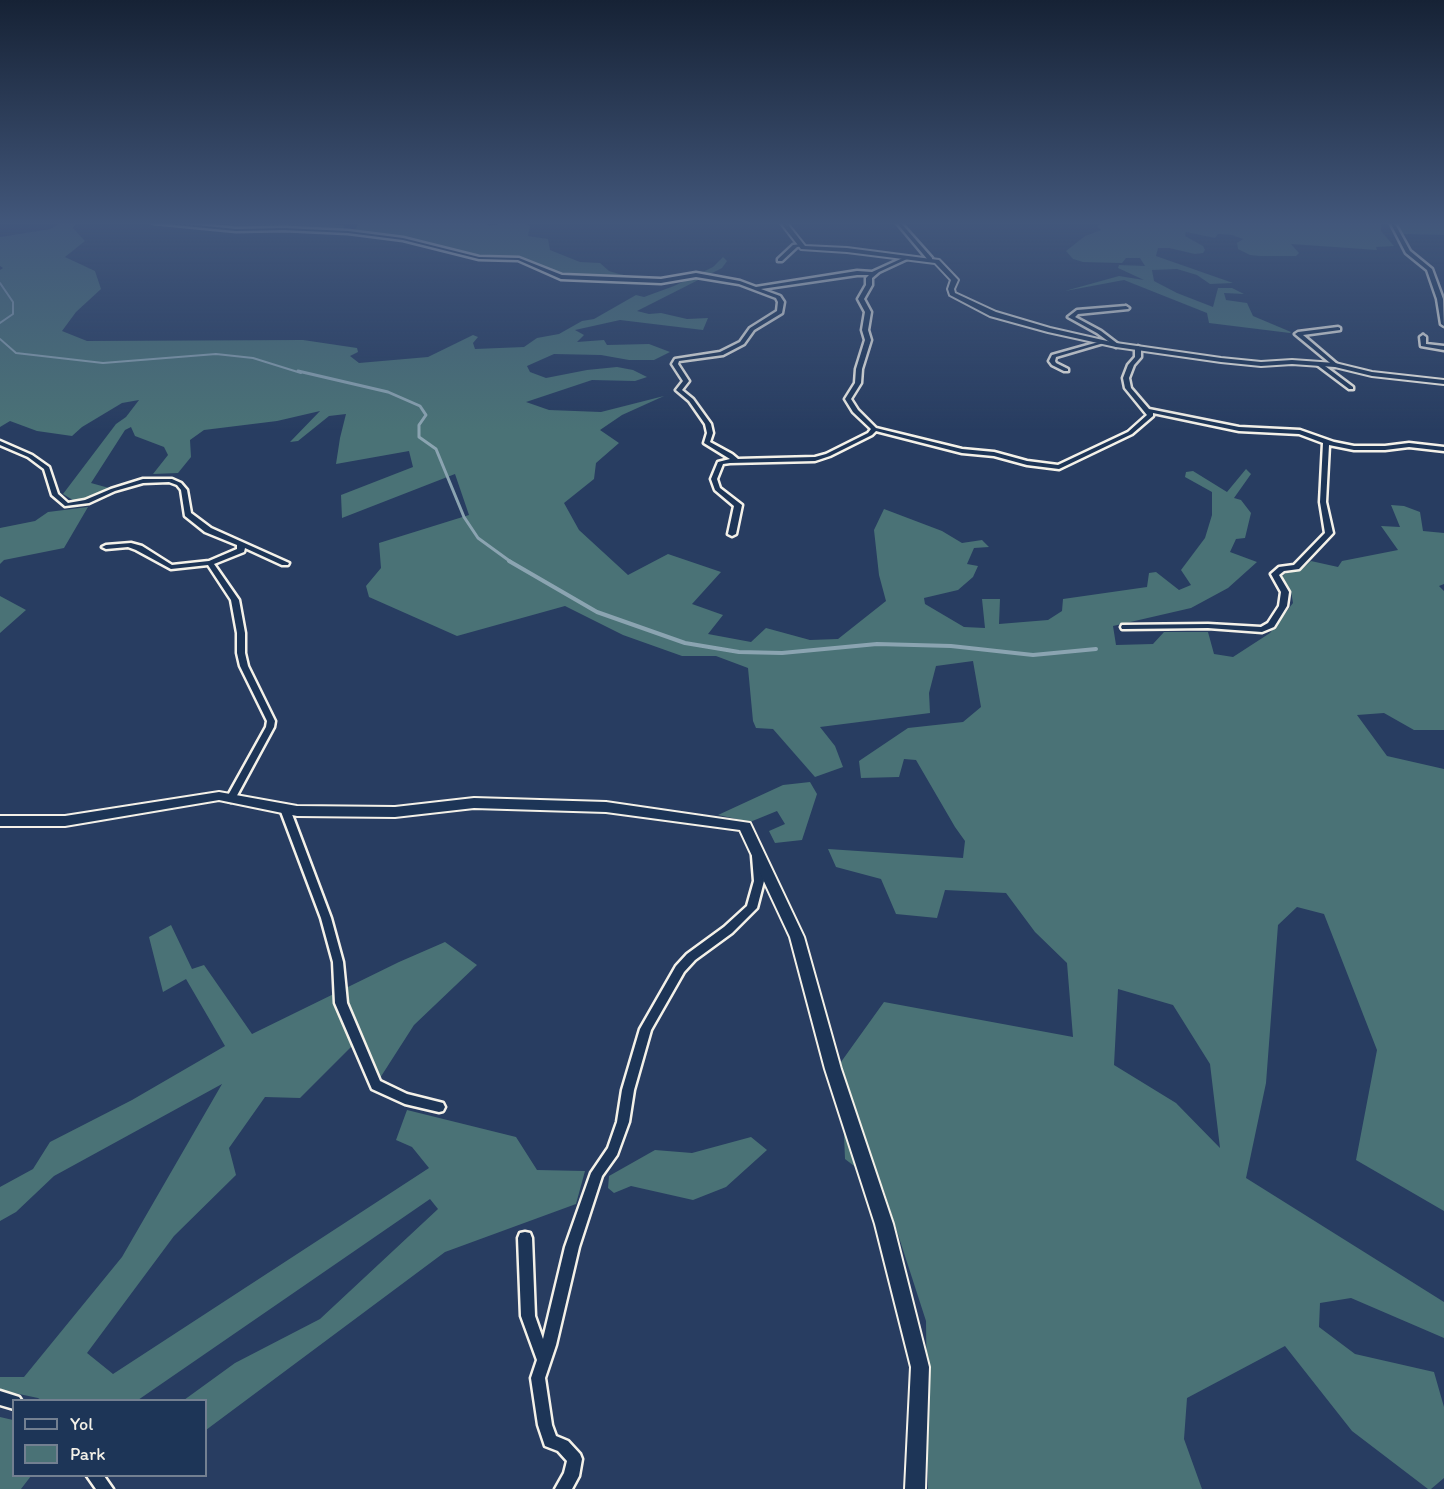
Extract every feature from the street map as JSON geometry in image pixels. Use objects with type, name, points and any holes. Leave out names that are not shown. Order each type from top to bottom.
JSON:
[{"type":"street","points":[[735,460],[707,443],[710,433],[708,424],[691,400],[679,390],[686,381],[675,364],[677,360],[721,354],[742,343],[752,329],[780,312],[781,302],[778,297],[764,291]]},
{"type":"street","points":[[865,291],[861,299],[868,312],[865,330],[868,340],[859,369],[858,383],[848,399],[855,411],[874,429],[951,449],[994,454],[1048,467],[1059,467],[1130,433],[1151,415],[1150,411]]},
{"type":"street","points":[[951,291],[952,294],[993,314],[1048,330],[1116,345],[1261,364],[1292,362],[1335,365],[1372,374],[1434,381],[1444,380]]},
{"type":"street","points":[[1437,291],[1444,324]]},
{"type":"street","points":[[1116,345],[1099,332],[1071,317],[1077,312],[1126,308]]},
{"type":"street","points":[[1335,365],[1298,334],[1338,329]]},
{"type":"street","points":[[1422,337],[1423,345],[1443,346]]},
{"type":"street","points":[[1066,370],[1054,364],[1052,361],[1054,356],[1104,342]]},
{"type":"street","points":[[1138,348],[1138,357],[1126,378],[1128,388],[1150,411],[1239,429],[1306,434],[1354,448],[1409,445],[1444,449]]},
{"type":"street","points":[[1318,364],[1351,388]]},
{"type":"street","points":[[732,534],[738,506],[717,489],[714,479],[720,463],[735,460],[815,459],[870,434],[874,429]]},
{"type":"street","points":[[1125,627],[1208,626],[1262,630],[1271,625],[1283,606],[1285,592],[1275,574],[1282,569],[1296,567],[1329,533],[1323,502],[1326,441]]},
{"type":"street","points":[[0,443],[30,456],[47,468],[55,495],[67,505],[87,502],[113,490],[143,481],[170,480],[179,484],[184,490],[188,514],[208,530],[285,563]]},
{"type":"street","points":[[106,548],[128,545],[139,548],[171,567],[210,563],[212,560],[241,550],[241,544]]},
{"type":"street","points":[[210,563],[235,600],[244,666],[272,721],[231,798]]},
{"type":"street","points":[[0,821],[65,821],[219,796],[297,812],[395,812],[474,803],[606,807],[745,826],[797,937],[833,1069],[884,1224],[920,1367],[915,1489]]},
{"type":"street","points":[[285,809],[326,918],[338,962],[341,1003],[376,1085],[405,1099],[439,1107]]},
{"type":"street","points":[[563,1489],[571,1476],[575,1459],[563,1446],[550,1441],[545,1425],[538,1378],[572,1247],[597,1173],[613,1151],[646,1029],[680,969],[691,957],[728,930],[752,908],[759,881],[756,849]]},
{"type":"street","points":[[525,1238],[528,1316],[544,1360]]},
{"type":"street","points":[[96,1477],[105,1489]]},
{"type":"green space","points":[[0,291],[98,291],[76,312],[62,331],[87,341],[303,340],[357,348],[358,352],[350,356],[359,363],[428,357],[473,335],[478,337],[473,343],[475,349],[524,347],[537,338],[559,334],[582,321],[594,319],[636,295],[644,297],[659,291],[676,291],[637,311],[649,314],[661,313],[687,319],[708,318],[703,330],[620,320],[575,330],[584,335],[577,342],[604,340],[607,345],[649,344],[670,352],[654,360],[629,360],[601,355],[554,354],[527,366],[530,372],[546,378],[617,367],[633,370],[647,377],[635,381],[592,380],[526,402],[549,410],[601,412],[664,396],[622,415],[600,430],[619,443],[596,463],[594,479],[564,503],[579,530],[628,575],[668,554],[721,572],[692,604],[723,615],[708,634],[751,642],[766,628],[810,640],[838,639],[886,601],[879,575],[874,530],[884,509],[942,531],[962,543],[982,540],[989,547],[974,548],[967,564],[978,566],[973,577],[958,590],[924,598],[925,604],[964,627],[985,628],[982,599],[1000,599],[999,624],[1048,620],[1062,611],[1063,599],[1147,587],[1149,573],[1156,572],[1179,590],[1191,585],[1181,570],[1205,538],[1212,515],[1212,492],[1185,477],[1186,472],[1193,471],[1227,492],[1246,469],[1251,474],[1234,498],[1241,500],[1251,513],[1245,538],[1236,539],[1230,552],[1257,562],[1228,588],[1191,608],[1113,626],[1116,645],[1153,644],[1164,632],[1208,632],[1214,654],[1233,657],[1270,633],[1293,603],[1291,591],[1282,578],[1284,574],[1303,568],[1311,561],[1338,567],[1342,561],[1398,550],[1381,526],[1400,527],[1391,505],[1404,506],[1420,512],[1423,531],[1444,533],[1444,584],[1439,586],[1444,591],[1444,730],[1414,730],[1384,713],[1357,715],[1387,756],[1444,769],[1444,1211],[1356,1160],[1377,1050],[1324,914],[1297,907],[1278,925],[1266,1083],[1246,1178],[1444,1302],[1444,1338],[1351,1298],[1320,1303],[1319,1327],[1355,1354],[1434,1372],[1444,1407],[1444,1478],[1428,1489],[1352,1431],[1285,1346],[1187,1398],[1184,1439],[1202,1489],[928,1489],[926,1321],[883,1188],[845,1159],[841,1062],[884,1002],[1073,1037],[1067,963],[1035,932],[1006,893],[945,890],[937,918],[896,914],[881,879],[836,867],[828,849],[963,858],[965,841],[916,760],[904,759],[899,777],[861,778],[859,761],[908,728],[963,722],[981,707],[973,661],[936,666],[929,693],[930,713],[820,727],[835,746],[843,767],[815,777],[773,729],[756,728],[753,721],[748,668],[716,656],[682,656],[623,635],[565,606],[457,636],[369,597],[366,586],[381,568],[379,543],[469,515],[455,474],[342,518],[341,495],[413,467],[409,451],[336,464],[346,414],[329,416],[298,441],[290,442],[320,411],[277,421],[204,430],[190,440],[191,457],[178,473],[153,474],[168,455],[164,447],[135,436],[131,427],[125,430],[91,483],[109,488],[76,502],[63,494],[116,424],[126,417],[139,400],[122,403],[82,427],[72,436],[37,431],[10,421],[0,427]],"holes":[[[1118,989],[1173,1005],[1210,1064],[1220,1148],[1176,1103],[1114,1065]]]},
{"type":"green space","points":[[1153,291],[1174,291],[1213,307],[1217,291],[1239,291],[1244,294],[1224,293],[1226,300],[1247,303],[1253,316],[1291,332],[1209,323],[1207,313]]},
{"type":"green space","points":[[88,507],[64,548],[4,560],[0,564],[0,528],[35,521],[48,512]]},
{"type":"green space","points":[[0,596],[26,610],[0,633]]},
{"type":"green space","points":[[810,782],[817,794],[802,840],[775,843],[769,831],[785,824],[777,811],[750,822],[718,815],[783,785]]},
{"type":"green space","points":[[171,925],[192,969],[204,965],[252,1034],[445,942],[477,965],[414,1025],[380,1078],[361,1037],[300,1098],[265,1097],[229,1148],[236,1175],[174,1236],[87,1353],[113,1374],[429,1168],[412,1147],[396,1140],[407,1110],[516,1137],[537,1170],[585,1171],[576,1204],[445,1252],[207,1429],[207,1399],[185,1399],[235,1363],[320,1319],[438,1209],[430,1199],[139,1399],[40,1399],[0,1390],[0,1377],[24,1377],[122,1257],[222,1084],[54,1176],[16,1212],[0,1221],[0,1187],[33,1169],[50,1142],[132,1100],[225,1046],[186,979],[163,992],[149,937]]},
{"type":"green space","points":[[751,1137],[767,1150],[726,1187],[693,1200],[631,1186],[614,1193],[608,1188],[609,1176],[655,1150],[692,1153]]},
{"type":"green space","points":[[0,1417],[12,1420],[12,1477],[30,1477],[21,1489],[0,1489]]},
{"type":"waterway","points":[[0,323],[13,314],[13,302],[6,291]]},
{"type":"waterway","points":[[0,339],[16,353],[103,363],[216,354],[253,358],[301,373]]},
{"type":"waterway","points":[[298,371],[388,392],[420,406],[426,415],[419,425],[419,437],[436,449],[464,517],[478,538],[511,562]]},
{"type":"waterway","points":[[509,561],[597,612],[685,643],[739,652],[782,653],[877,644],[951,646],[1033,655],[1096,649]]}]
